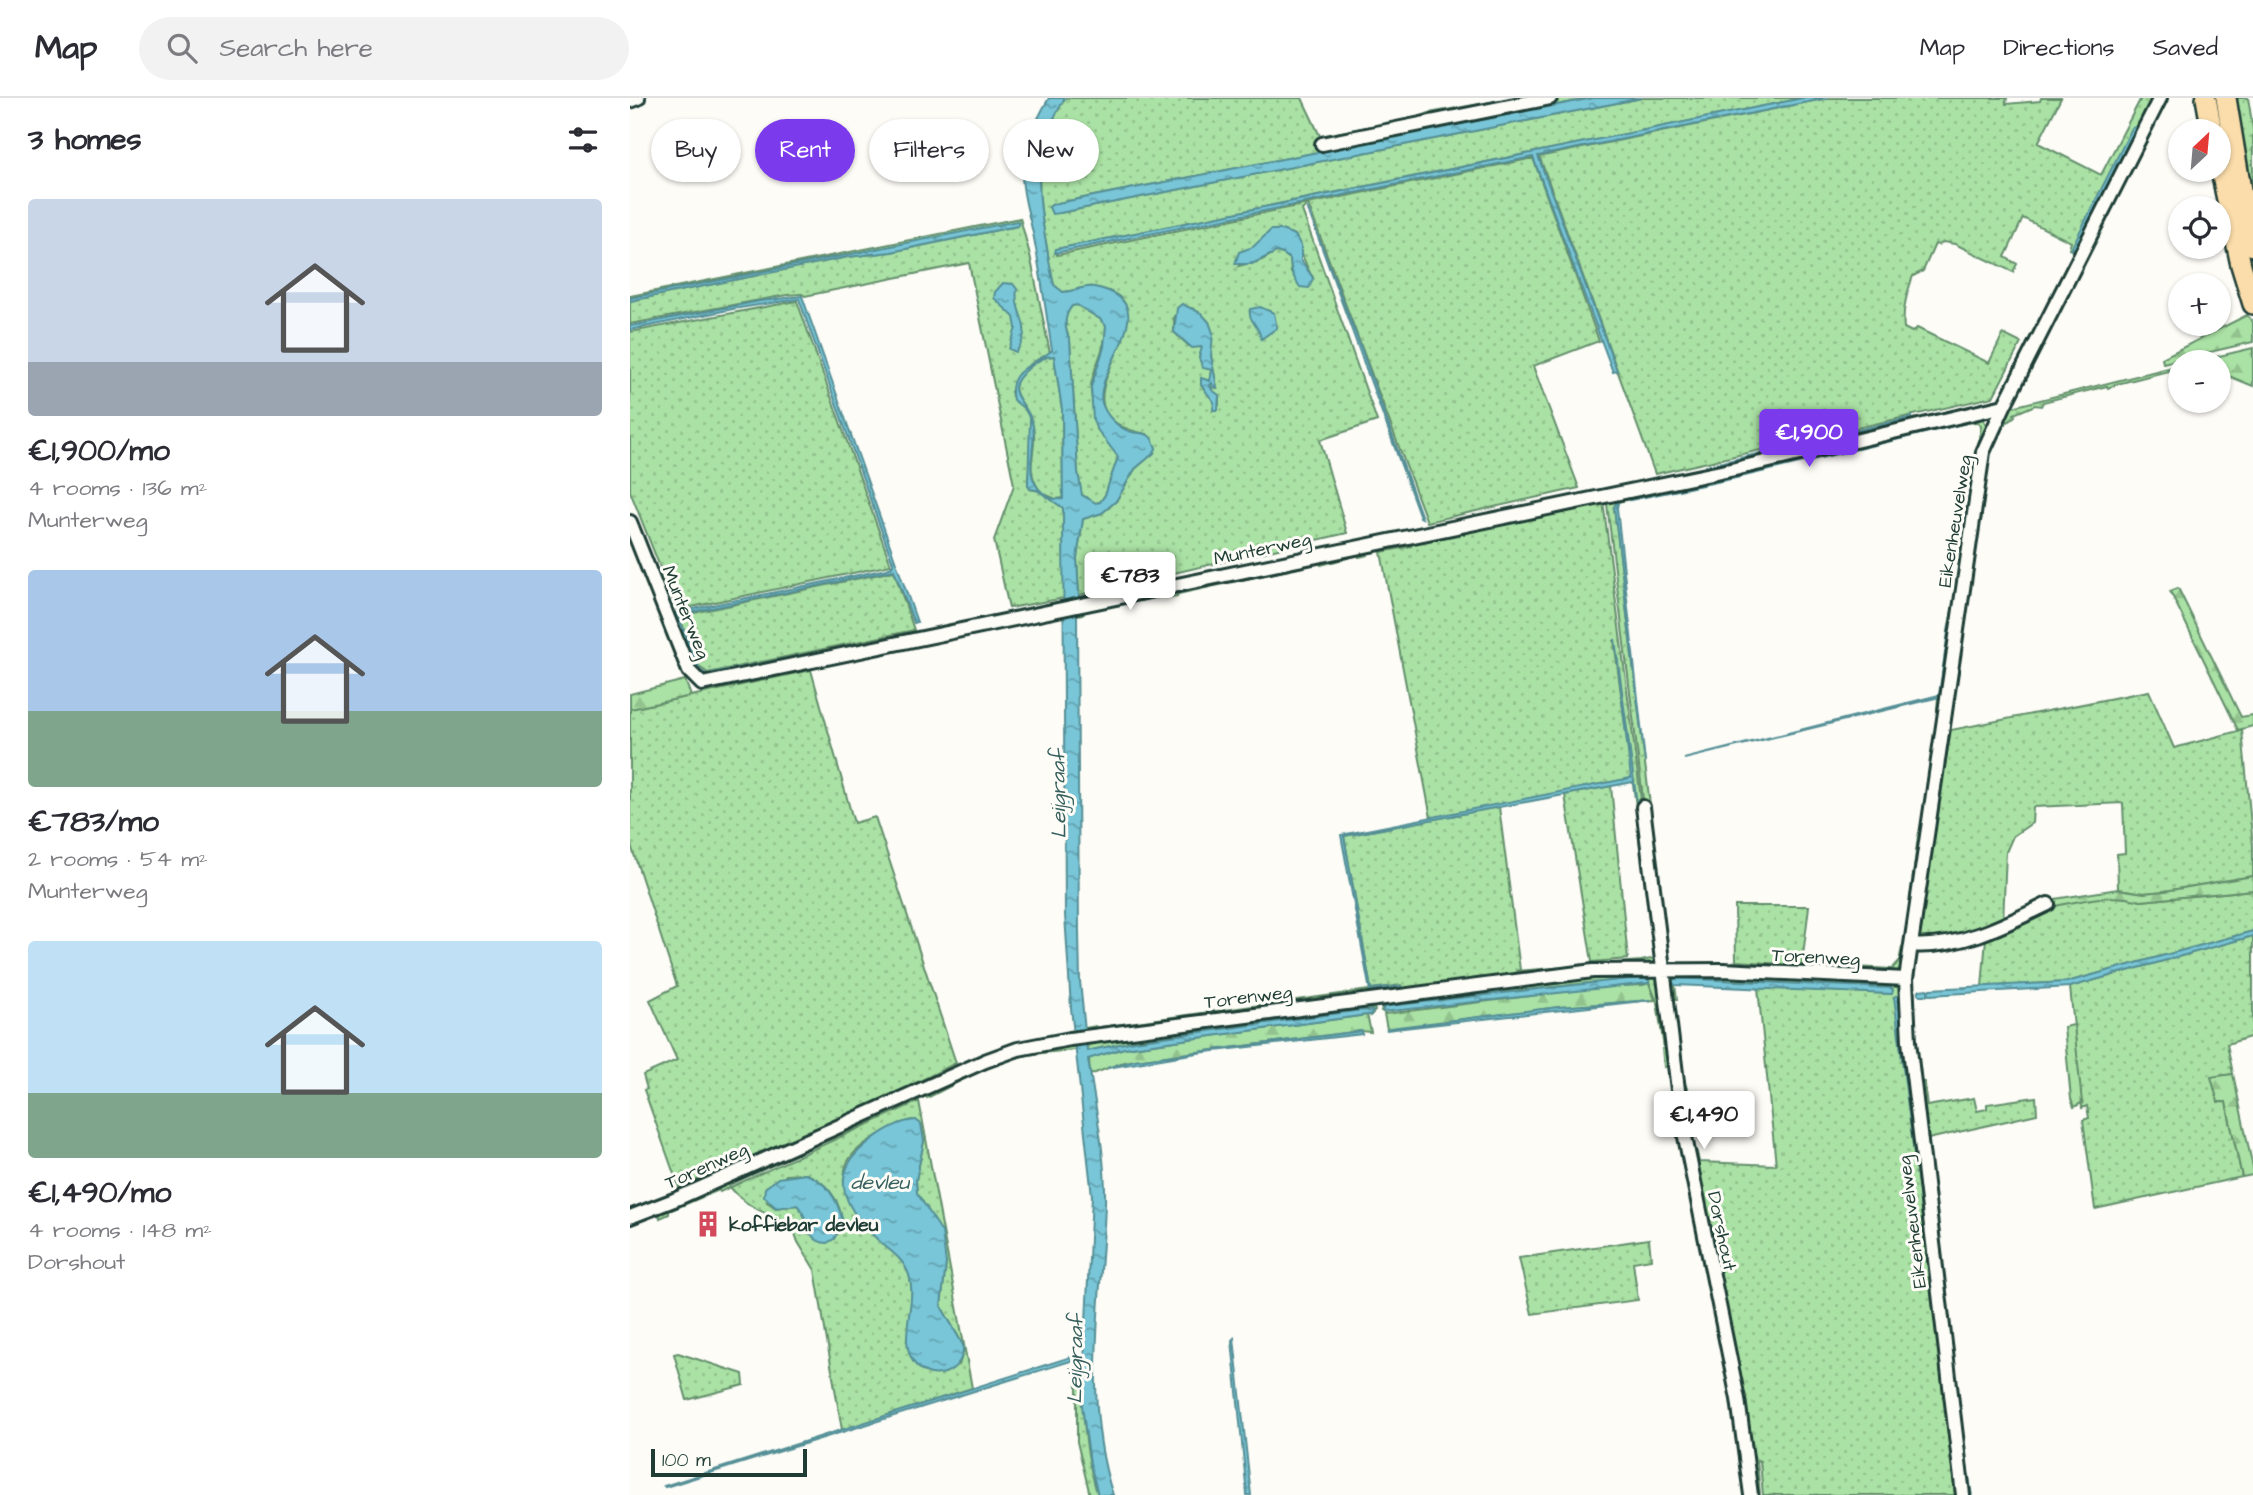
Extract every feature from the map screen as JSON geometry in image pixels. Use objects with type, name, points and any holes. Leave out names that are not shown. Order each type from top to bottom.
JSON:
[{"type":"main road","points":[[2206,98],[2210,119]]},
{"type":"main road","points":[[2226,98],[2253,246]]},
{"type":"main road","points":[[2223,182],[2241,265],[2253,304]]},
{"type":"street","points":[[630,101],[638,98]]},
{"type":"street","points":[[1322,144],[1550,98]]},
{"type":"street","name":"Eikenheuvelweg","points":[[1963,1495],[1909,1041],[1906,979],[1983,452],[2160,98]]},
{"type":"street","name":"Munterweg","points":[[630,522],[689,671],[702,684],[1735,469],[2004,406]]},
{"type":"street","name":"Dorshout","points":[[1643,807],[1682,1122],[1738,1399],[1751,1495]]},
{"type":"street","points":[[1911,945],[1959,940],[2048,904]]},
{"type":"street","name":"Torenweg","points":[[630,1217],[705,1187],[985,1061],[1018,1049],[1070,1039],[1594,971],[1663,969],[1906,979]]},
{"type":"green space","points":[[1065,98],[1302,98],[1320,136],[1513,98],[1534,98],[1324,146],[1560,98],[1593,98],[1053,204],[1049,207],[1060,213],[1642,98],[1803,98],[1056,249],[1057,255],[1533,158],[1599,341],[1533,366],[1579,488],[1427,522],[1308,204],[1302,210],[1377,421],[1320,440],[1347,533],[1079,595],[1077,558],[1083,519],[1102,513],[1116,501],[1135,469],[1154,453],[1156,448],[1147,434],[1115,422],[1103,405],[1105,383],[1124,336],[1128,315],[1120,298],[1094,287],[1062,292],[1054,285],[1039,182],[1099,182],[1099,119],[1054,119]],"holes":[[[1271,230],[1295,235],[1313,278],[1291,273],[1290,259],[1276,252],[1262,260],[1239,266]],[[1192,308],[1205,318],[1211,331],[1211,356],[1217,387],[1212,383],[1210,385],[1219,397],[1219,405],[1213,410],[1215,402],[1201,385],[1206,380],[1211,381],[1212,370],[1203,367],[1199,358],[1203,347],[1189,346],[1174,332],[1174,316]]]},
{"type":"green space","points":[[1828,98],[2007,98],[2006,104],[2040,101],[2041,98],[2061,98],[2038,143],[2101,175],[2141,98],[2156,98],[2078,252],[2069,249],[2071,242],[2023,218],[2005,257],[2017,264],[2013,272],[1955,244],[1943,242],[1935,244],[1923,271],[1913,276],[1904,308],[1904,328],[1912,332],[1917,328],[1989,363],[2003,334],[2021,343],[1993,397],[1655,474],[1540,158],[1533,158]]},
{"type":"green space","points":[[2230,98],[2248,98],[2253,129],[2253,236]]},
{"type":"green space","points":[[1020,218],[1050,353],[1026,368],[1011,392],[1028,414],[1018,398],[1016,385],[1029,367],[1044,358],[1054,356],[1062,409],[1063,498],[1056,499],[1044,494],[1063,508],[1065,598],[1009,608],[994,540],[1014,485],[969,263],[805,296],[787,295],[630,324],[630,301],[1017,226],[630,296]],"holes":[[[1030,418],[1032,422],[1034,433],[1032,468],[1040,491],[1030,489],[1028,485],[1032,433]]]},
{"type":"green space","points":[[797,301],[891,565],[677,610],[630,491],[630,332]]},
{"type":"green space","points":[[1077,305],[1100,319],[1106,326],[1091,393],[1100,421],[1118,457],[1105,495],[1100,502],[1095,503],[1081,494],[1078,472],[1070,340],[1065,323],[1071,306]]},
{"type":"green space","points":[[2247,315],[2253,322],[2253,342],[2219,350],[2178,350],[2205,336],[2231,336],[2231,323]]},
{"type":"green space","points":[[2253,348],[2253,386],[2231,377],[2231,353]]},
{"type":"green space","points":[[2168,355],[2168,362],[2163,363],[2162,358]]},
{"type":"green space","points":[[2168,368],[2168,371],[2108,388],[2107,386],[2043,402],[2041,406],[2035,405],[2014,414],[1990,451],[1981,521],[1978,521],[1988,449],[2008,408]]},
{"type":"green space","points":[[1982,416],[1988,429],[1903,967],[1894,973],[1736,968],[1733,961],[1736,964],[1783,964],[1736,961],[1735,906],[1809,906],[1802,964],[1892,969],[1903,957],[1900,957],[1902,947],[1904,948],[1918,836],[1922,826],[1939,709],[1938,698],[1941,696],[1952,626],[1949,625],[1981,426],[1978,422],[1967,421],[1618,502],[1614,507],[1651,813],[1646,813],[1644,807],[1607,504],[1609,500]]},
{"type":"green space","points":[[1603,501],[1642,807],[1658,965],[1085,1035],[1085,1028],[1096,1026],[1093,1028],[1369,990],[1402,988],[1401,985],[1371,989],[1344,836],[1499,807],[1520,970],[1516,971],[1656,958],[1614,640],[1632,778],[1431,818],[1381,552],[1412,546],[1368,553],[1359,557],[1358,555],[1321,565],[1320,563],[1177,596],[1084,611],[1084,614],[1077,615],[1078,609]]},
{"type":"green space","points":[[894,571],[914,630],[708,673],[699,667],[679,616]]},
{"type":"green space","points":[[2178,588],[2241,717],[2253,715],[2253,726],[2238,730],[2170,591]]},
{"type":"green space","points":[[811,670],[854,823],[875,817],[956,1063],[898,1092],[679,1188],[644,1090],[647,1089],[643,1075],[677,1060],[650,1000],[677,986],[630,842],[630,709]]},
{"type":"green space","points":[[685,680],[691,696],[630,709],[630,694]]},
{"type":"green space","points":[[1957,683],[1944,770],[1951,730],[2149,691],[2174,748],[2242,730],[2253,846],[2253,876],[2165,891],[2144,893],[2118,889],[2117,854],[2125,853],[2123,803],[2033,807],[2032,823],[2013,836],[2006,852],[2003,922],[1956,939],[1920,943],[1916,938],[1952,684]]},
{"type":"green space","points":[[1611,786],[1628,959],[1592,962],[1565,795]]},
{"type":"green space","points":[[2253,876],[2253,890],[2141,901],[2107,897],[2050,907],[2048,900],[2118,889],[2144,893],[2165,891]]},
{"type":"green space","points":[[2253,890],[2253,931],[2067,982],[1982,987],[1986,938],[1956,948],[1956,944],[2000,926],[2047,908],[2072,902],[2119,897],[2141,901]]},
{"type":"green space","points":[[2253,936],[2253,1036],[2227,1044],[2233,1074],[2212,1077],[2226,1102],[2242,1177],[2095,1209],[2083,1120],[2089,1118],[2087,1106],[2082,1108],[2070,987]]},
{"type":"green space","points":[[1674,974],[1893,983],[1899,987],[1960,1495],[1957,1495],[1935,1319],[1955,1495],[1763,1495],[1760,1461],[1757,1460],[1760,1495],[1754,1495],[1694,1176],[1684,1099],[1689,1097],[1687,1100],[1695,1152],[1699,1162],[1776,1165],[1758,988],[1891,994],[1893,990],[1674,979],[1678,1047],[1688,1090],[1680,1087],[1669,979]],"holes":[[[1896,996],[1898,996],[1934,1310]]]},
{"type":"green space","points":[[1602,975],[1654,976],[1659,983],[1670,1066],[1664,1067],[1657,1002],[1648,979],[1589,983],[1388,1006],[1381,1011],[1383,1004]]},
{"type":"green space","points":[[1649,983],[1655,1000],[1559,1007],[1387,1029],[1384,1014],[1602,987]]},
{"type":"green space","points":[[1373,1005],[1375,1011],[1371,1015],[1372,1009],[1369,1009],[1134,1041],[1087,1051],[1086,1041]]},
{"type":"green space","points":[[1367,1015],[1371,1032],[1361,1031],[1135,1060],[1090,1075],[1089,1058],[1124,1048]]},
{"type":"green space","points":[[2074,1025],[2082,1103],[2074,1107],[2064,1027]]},
{"type":"green space","points":[[1075,1042],[1075,1050],[1031,1054],[993,1066],[729,1185],[731,1187],[919,1101],[972,1388],[842,1430],[815,1270],[798,1242],[792,1225],[752,1207],[730,1187],[669,1211],[669,1214],[660,1218],[659,1214],[663,1209],[997,1059]],"holes":[[[912,1120],[921,1124],[924,1141],[916,1180],[917,1193],[930,1214],[946,1263],[941,1306],[963,1345],[959,1365],[909,1320],[912,1293],[906,1267],[863,1223],[850,1202],[845,1186],[845,1170],[854,1153],[883,1132]],[[806,1174],[822,1184],[835,1198],[841,1216],[838,1234],[809,1234],[804,1213],[797,1205],[776,1208],[767,1202],[786,1175]]]},
{"type":"green space","points":[[2233,1074],[2253,1168],[2253,1175],[2242,1177],[2226,1102],[2218,1102],[2211,1077]]},
{"type":"green space","points":[[1920,1082],[1924,1082],[1927,1106],[1974,1098],[1977,1111],[1987,1109],[1987,1104],[2036,1097],[2037,1114],[1924,1140]]},
{"type":"green space","points":[[1649,1239],[1651,1259],[1633,1262],[1638,1300],[1532,1314],[1519,1258]]},
{"type":"green space","points":[[674,1354],[743,1374],[744,1385],[687,1400]]},
{"type":"green space","points":[[1085,1355],[1084,1426],[1098,1495],[1090,1495],[1077,1442],[1077,1359]]},
{"type":"water","points":[[1049,98],[1065,98],[1054,119],[1038,119]]},
{"type":"water","points":[[1593,98],[1642,98],[1060,213],[1052,214],[1049,207],[1053,204]]},
{"type":"water","points":[[1803,98],[1828,98],[1538,156],[1617,371],[1613,372],[1533,157],[1055,253],[1056,249]]},
{"type":"water","points":[[2135,127],[2136,130],[2076,248],[2071,249],[2132,128]]},
{"type":"water","points":[[1022,182],[1039,182],[1054,285],[1063,292],[1094,287],[1116,295],[1126,307],[1128,321],[1124,338],[1102,389],[1102,403],[1118,425],[1148,435],[1156,448],[1154,453],[1135,469],[1116,501],[1102,513],[1083,519],[1077,558],[1079,932],[1080,981],[1087,1051],[1134,1041],[1362,1010],[1373,1011],[1371,1015],[1124,1048],[1088,1059],[1100,1131],[1105,1185],[1096,1350],[1098,1423],[1113,1495],[1098,1495],[1090,1463],[1082,1406],[1092,1196],[1071,1008],[1065,915],[1063,508],[1037,490],[1030,489],[1028,485],[1030,419],[1025,409],[1013,400],[1012,389],[1018,374],[1052,350],[1037,252]],"holes":[[[1077,305],[1100,319],[1106,326],[1104,347],[1091,387],[1093,420],[1118,457],[1105,495],[1096,503],[1082,495],[1078,472],[1070,340],[1065,323],[1069,310]],[[1054,356],[1062,409],[1063,499],[1055,499],[1043,493],[1033,478],[1033,426],[1015,390],[1020,376],[1041,359]]]},
{"type":"water","points":[[1307,207],[1360,345],[1422,518],[1420,517]]},
{"type":"water","points":[[1017,221],[1017,226],[630,301],[630,298]]},
{"type":"water","points":[[1271,230],[1295,235],[1301,246],[1301,260],[1313,278],[1309,288],[1300,287],[1293,274],[1290,259],[1283,254],[1276,252],[1252,264],[1235,264],[1239,252],[1253,247]]},
{"type":"water","points":[[1003,283],[1013,284],[1017,289],[1024,334],[1016,352],[1009,349],[1016,328],[1014,317],[994,298],[995,292]]},
{"type":"water","points":[[802,296],[917,622],[914,623],[894,570],[678,615],[700,670],[706,674],[819,652],[820,654],[707,677],[696,669],[674,613],[887,569],[892,567],[893,563],[799,299],[630,330],[630,326],[760,301]]},
{"type":"water","points":[[1182,304],[1201,313],[1209,322],[1213,333],[1211,356],[1217,388],[1213,387],[1212,383],[1210,385],[1219,395],[1218,410],[1213,410],[1214,402],[1201,385],[1201,378],[1210,381],[1212,370],[1203,368],[1199,358],[1202,347],[1192,348],[1174,332],[1177,308]]},
{"type":"water","points":[[1260,307],[1274,313],[1277,328],[1261,339],[1250,313],[1250,309]]},
{"type":"water","points":[[1912,417],[1912,421],[1706,469],[1706,466]]},
{"type":"water","points":[[1967,421],[1736,478],[1630,500],[1629,498]]},
{"type":"water","points":[[1617,501],[1618,503],[1645,762],[1614,507]]},
{"type":"water","points":[[1951,624],[1940,697],[1684,759],[1939,695]]},
{"type":"water","points":[[1615,639],[1637,804],[1633,782],[1344,836],[1371,989],[1402,986],[1370,991],[1341,835],[1631,778]]},
{"type":"water","points":[[2253,931],[2253,936],[2070,987],[1930,995],[1918,993],[1927,989],[2067,982]]},
{"type":"water","points":[[1637,978],[1649,979],[1649,983],[1383,1012],[1383,1008],[1388,1006]]},
{"type":"water","points":[[1675,978],[1893,990],[1892,994],[1675,985],[1672,982]]},
{"type":"water","points":[[1898,996],[1934,1310],[1894,997]]},
{"type":"water","points":[[1651,1000],[1386,1030],[1559,1007]]},
{"type":"water","points":[[1362,1031],[1362,1034],[1197,1053],[1107,1068],[1135,1060]]},
{"type":"water","name":"devleu","points":[[916,1120],[921,1124],[924,1141],[916,1180],[917,1193],[942,1232],[946,1263],[941,1306],[963,1345],[959,1362],[946,1372],[938,1374],[930,1374],[915,1364],[907,1344],[911,1297],[909,1275],[900,1260],[858,1218],[850,1206],[844,1182],[852,1158],[864,1146],[888,1129]]},
{"type":"water","points":[[806,1174],[826,1187],[841,1214],[843,1222],[834,1239],[827,1243],[820,1242],[811,1234],[797,1205],[776,1208],[764,1196],[765,1188],[778,1178]]},
{"type":"water","points":[[1234,1338],[1251,1495],[1247,1495],[1232,1340]]},
{"type":"water","name":"Leijgraaf","points":[[1077,1355],[1077,1359],[664,1486]]},
{"type":"waterway","points":[[1968,1475],[1971,1495]]},
{"type":"place","name":"koffiebar devleu","points":[[708,1224]]}]
